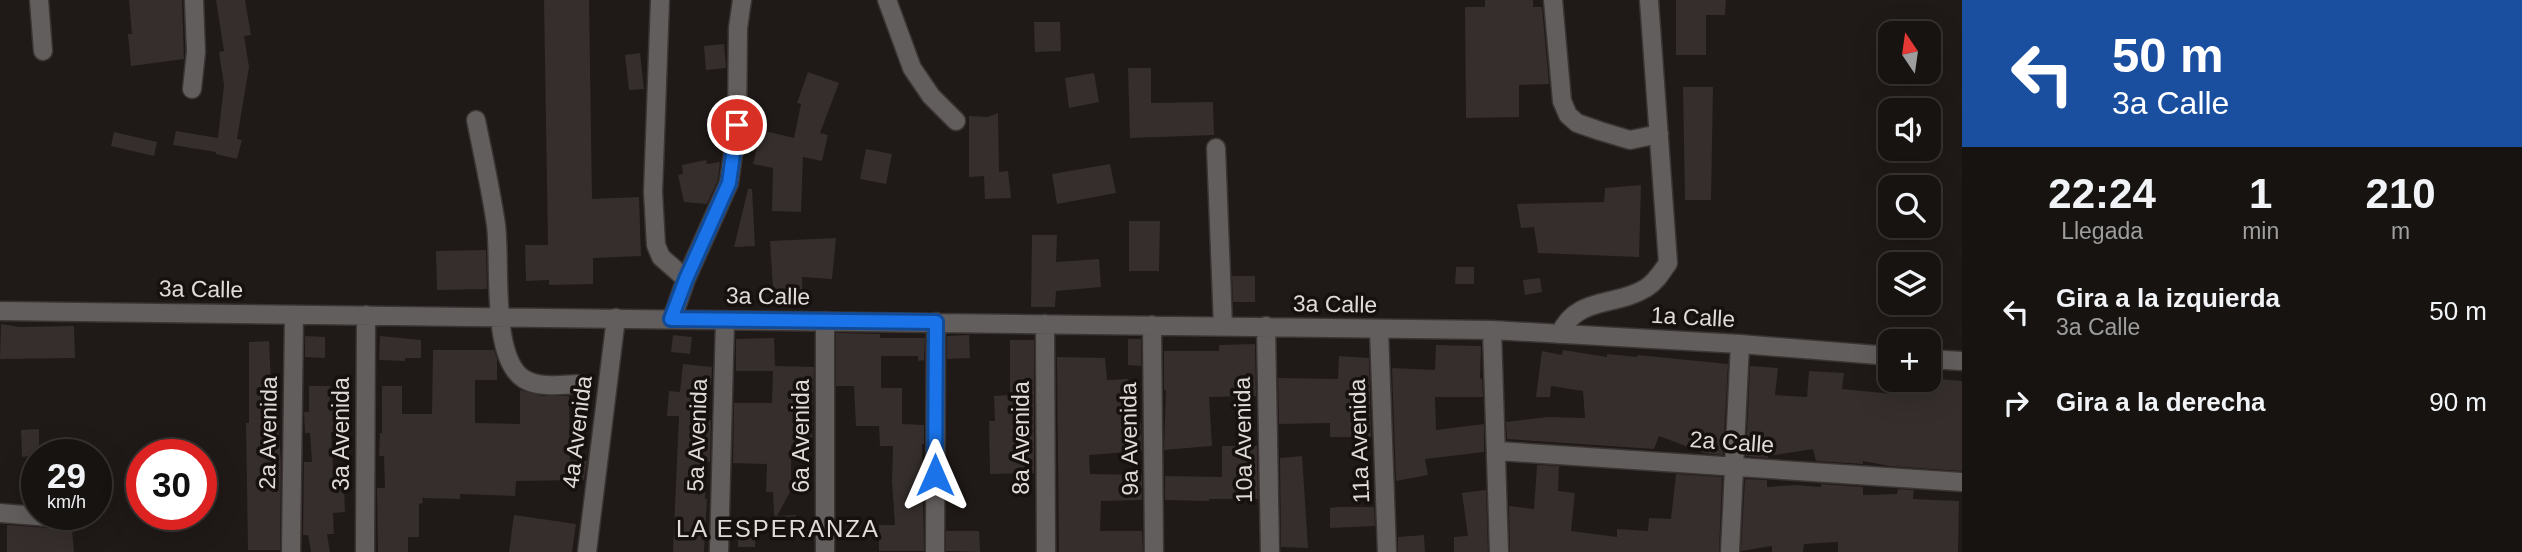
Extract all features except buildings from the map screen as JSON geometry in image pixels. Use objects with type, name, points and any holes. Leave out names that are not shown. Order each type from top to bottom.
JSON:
[{"type":"street","points":[[39,0],[43,51]]},
{"type":"street","points":[[192,89],[196,52],[194,0]]},
{"type":"street","points":[[660,0],[653,192],[656,245],[662,257],[686,279]]},
{"type":"street","points":[[671,319],[729,183],[737,125],[738,28],[742,0]]},
{"type":"street","points":[[887,0],[912,68],[931,96],[956,121]]},
{"type":"street","points":[[1553,0],[1562,102],[1567,115],[1577,123],[1630,140],[1659,134]]},
{"type":"street","points":[[1560,334],[1565,322],[1578,311],[1644,290],[1655,282],[1668,263],[1649,0]]},
{"type":"street","points":[[476,120],[496,226],[499,316],[506,353],[523,379],[543,385],[577,384]]},
{"type":"street","points":[[1216,148],[1223,326]]},
{"type":"street","name":"3a Calle","points":[[0,311],[1492,330]]},
{"type":"street","name":"2a Avenida","points":[[291,552],[293,315]]},
{"type":"street","name":"3a Avenida","points":[[365,552],[366,315]]},
{"type":"street","name":"4a Avenida","points":[[587,552],[616,318]]},
{"type":"street","name":"5a Avenida","points":[[719,552],[725,320]]},
{"type":"street","name":"6a Avenida","points":[[825,321],[825,552]]},
{"type":"street","points":[[934,552],[936,322]]},
{"type":"street","name":"8a Avenida","points":[[1045,324],[1046,552]]},
{"type":"street","name":"9a Avenida","points":[[1152,325],[1154,552]]},
{"type":"street","name":"10a Avenida","points":[[1266,327],[1270,552]]},
{"type":"street","name":"11a Avenida","points":[[1379,330],[1387,552]]},
{"type":"street","points":[[1492,330],[1498,451],[1499,552]]},
{"type":"street","name":"1a Calle","points":[[1492,330],[1878,355]]},
{"type":"street","points":[[1730,552],[1740,344]]},
{"type":"street","points":[[1941,360],[1962,361]]},
{"type":"street","name":"2a Calle","points":[[1498,451],[1962,482]]},
{"type":"street","points":[[0,513],[21,515]]},
{"type":"district","name":"LA ESPERANZA","points":[[778,529]]},
{"type":"route","points":[[737,125],[729,183],[671,319],[936,322],[935,475]]}]
